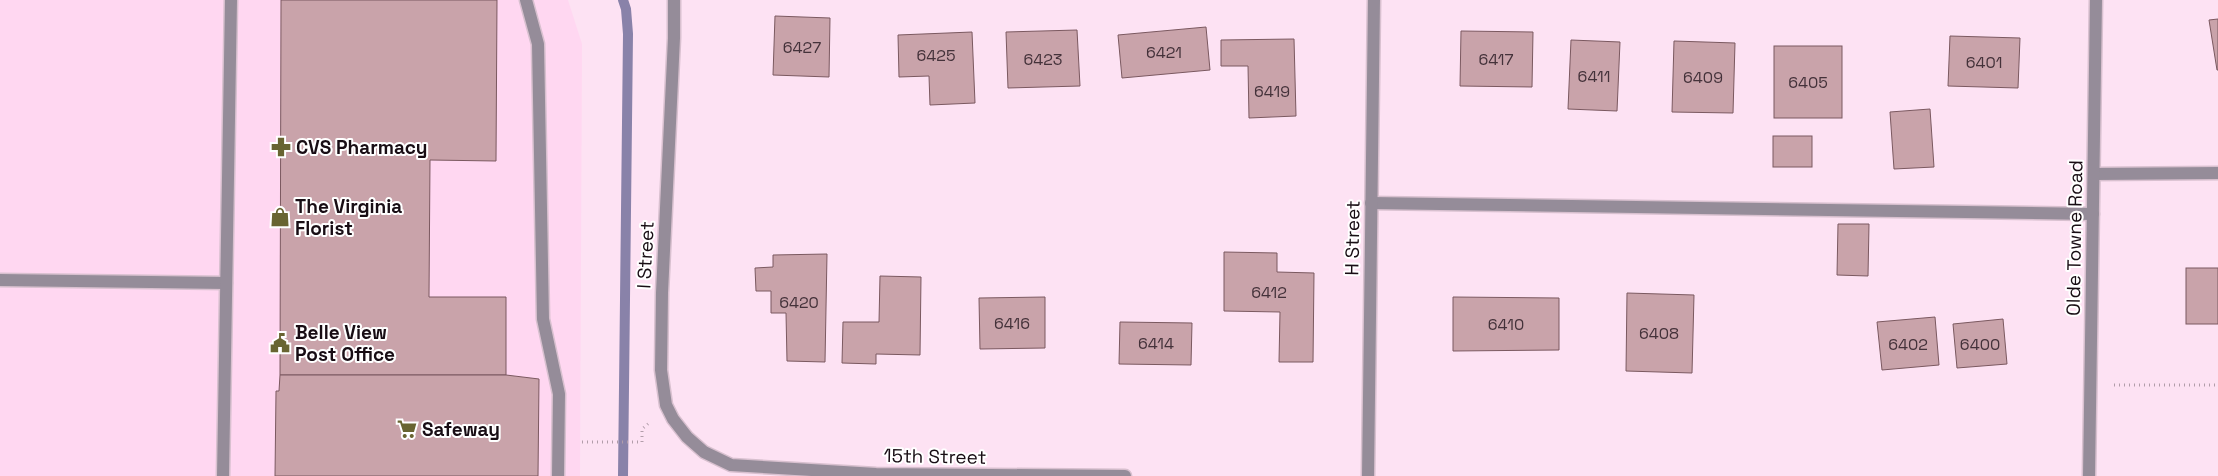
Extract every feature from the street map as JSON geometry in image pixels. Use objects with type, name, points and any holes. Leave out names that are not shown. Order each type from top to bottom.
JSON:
[{"type":"street","points":[[223,476],[231,0]]},
{"type":"street","points":[[526,0],[538,44],[543,319],[559,394],[558,476]]},
{"type":"street","name":"I Street","points":[[674,0],[674,38],[662,293],[661,370],[666,405],[673,419],[687,437],[704,452],[732,465],[746,466]]},
{"type":"street","name":"H Street","points":[[1368,476],[1374,0]]},
{"type":"street","name":"Olde Towne Road","points":[[2089,476],[2096,0]]},
{"type":"street","points":[[2094,174],[2218,173]]},
{"type":"street","points":[[1371,204],[2093,214]]},
{"type":"street","points":[[0,280],[226,282]]},
{"type":"street","name":"15th Street","points":[[746,466],[876,474],[1125,476]]},
{"type":"path","points":[[2091,385],[2218,385]]},
{"type":"path","points":[[608,442],[642,442],[642,428]]},
{"type":"shaded area","points":[[0,0],[568,0],[582,44],[580,476],[0,476]]},
{"type":"building","points":[[281,0],[497,0],[496,161],[430,160],[429,297],[506,297],[506,375],[280,375]]},
{"type":"building","points":[[775,16],[830,18],[829,77],[773,75]]},
{"type":"building","points":[[2218,19],[2218,70],[2217,70],[2209,20]]},
{"type":"building","points":[[1206,27],[1210,70],[1122,78],[1118,35]]},
{"type":"building","points":[[1077,30],[1080,86],[1008,88],[1006,32]]},
{"type":"building","points":[[1461,31],[1533,32],[1532,87],[1460,86]]},
{"type":"building","points":[[972,32],[975,103],[930,105],[929,76],[899,77],[898,35]]},
{"type":"building","points":[[1950,36],[2020,38],[2018,88],[1948,86]]},
{"type":"building","points":[[1294,39],[1296,116],[1249,118],[1248,66],[1221,66],[1221,40]]},
{"type":"building","points":[[1571,40],[1620,42],[1617,111],[1568,109]]},
{"type":"building","points":[[1674,41],[1735,43],[1733,113],[1672,112]]},
{"type":"building","points":[[1774,46],[1842,46],[1842,118],[1774,118]]},
{"type":"building","points":[[1930,109],[1934,167],[1894,169],[1890,112]]},
{"type":"building","points":[[1773,136],[1812,136],[1812,167],[1773,167]]},
{"type":"building","points":[[1838,224],[1869,224],[1868,276],[1837,275]]},
{"type":"building","points":[[1224,252],[1277,253],[1277,272],[1314,273],[1313,362],[1279,362],[1280,312],[1224,311]]},
{"type":"building","points":[[827,254],[825,362],[787,361],[786,313],[771,313],[771,291],[756,291],[755,268],[773,267],[773,255]]},
{"type":"building","points":[[2186,268],[2218,268],[2218,324],[2186,324]]},
{"type":"building","points":[[880,276],[921,277],[920,355],[876,354],[876,364],[842,363],[843,322],[879,322]]},
{"type":"building","points":[[1627,293],[1694,295],[1692,373],[1626,371]]},
{"type":"building","points":[[1045,297],[1045,348],[980,349],[979,298]]},
{"type":"building","points":[[1453,297],[1559,298],[1559,350],[1453,351]]},
{"type":"building","points":[[1935,317],[1939,365],[1882,370],[1877,322]]},
{"type":"building","points":[[2003,319],[2007,364],[1957,368],[1953,324]]},
{"type":"building","points":[[1120,322],[1192,323],[1191,365],[1119,364]]},
{"type":"building","name":"Safeway","points":[[280,375],[506,375],[539,379],[538,476],[275,476],[276,391],[279,391]]},
{"type":"waterway","points":[[623,0],[626,9],[628,34],[623,476]]},
{"type":"place","name":"CVS Pharmacy","points":[[281,147]]},
{"type":"place","name":"The Virginia Florist","points":[[280,217]]},
{"type":"place","name":"Belle View Post Office","points":[[280,343]]},
{"type":"place","name":"Safeway","points":[[407,429]]}]
